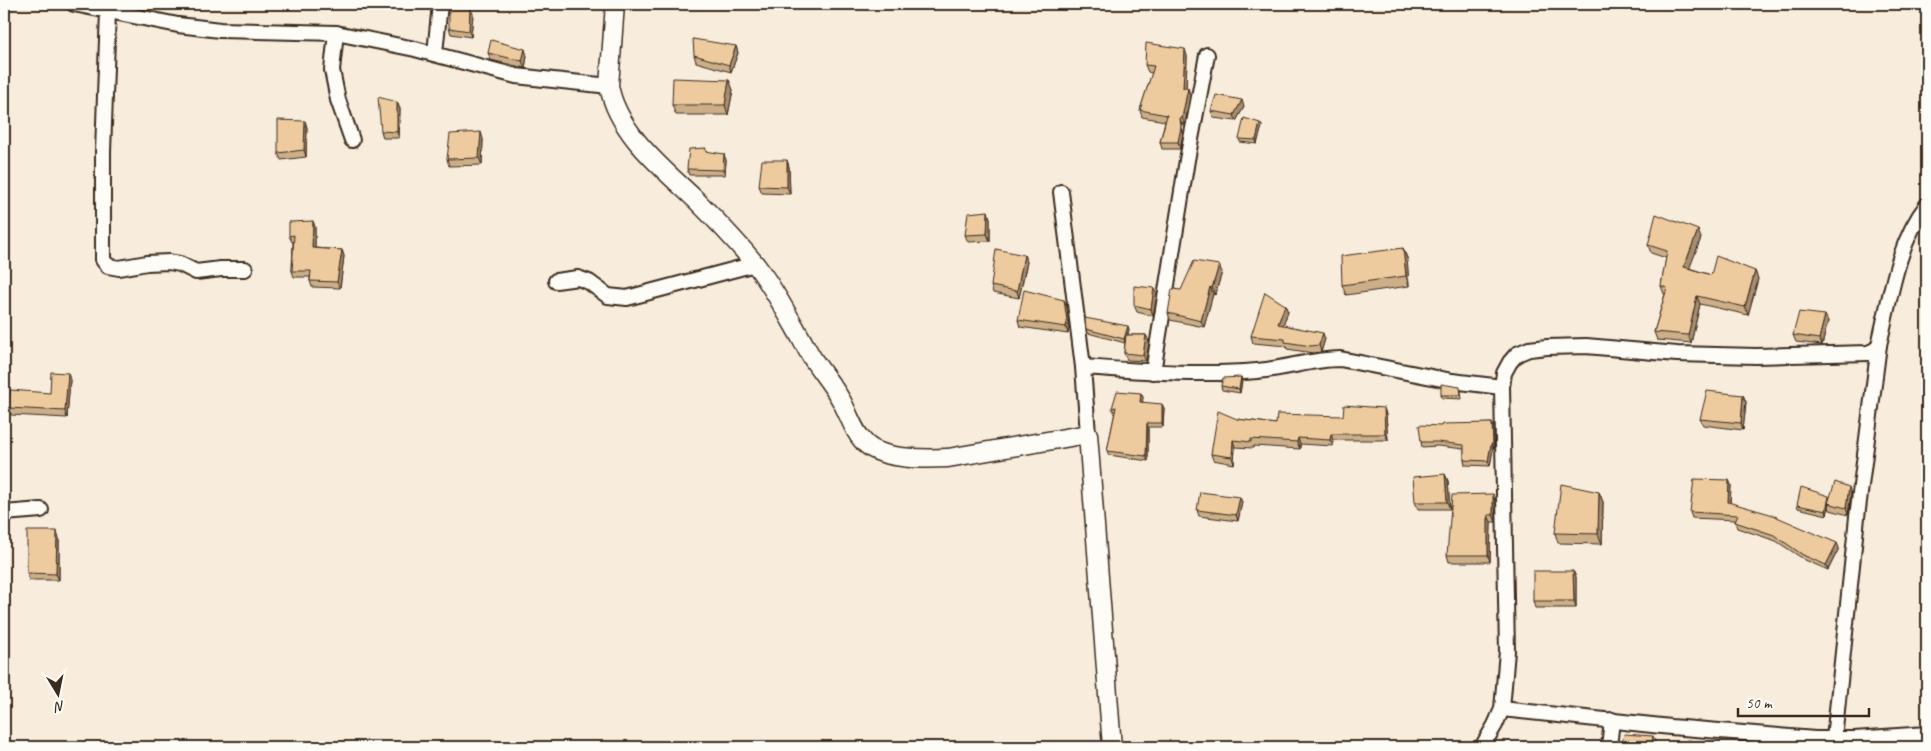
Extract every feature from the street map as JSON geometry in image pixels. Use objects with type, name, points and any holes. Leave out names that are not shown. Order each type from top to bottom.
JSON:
[{"type":"street","points":[[74,4],[178,25],[220,30],[336,33],[434,53],[516,76],[609,86]]},
{"type":"street","points":[[434,53],[440,4]]},
{"type":"street","points":[[615,4],[609,86],[611,98],[640,145],[726,230],[755,264],[784,305],[812,358],[839,396],[865,443],[871,448],[890,455],[931,459],[948,458],[1088,434]]},
{"type":"street","points":[[108,11],[102,260],[108,266],[119,268],[147,263],[168,262],[180,264],[196,272],[245,269]]},
{"type":"street","points":[[336,33],[332,70],[338,100],[352,140]]},
{"type":"street","points":[[1153,372],[1187,160],[1207,55]]},
{"type":"street","points":[[1061,192],[1083,367],[1112,747]]},
{"type":"street","points":[[1834,739],[1857,517],[1879,345],[1905,242],[1918,217],[1927,205]]},
{"type":"street","points":[[556,281],[578,278],[589,282],[608,296],[627,298],[755,264]]},
{"type":"street","points":[[1482,747],[1495,726],[1502,709],[1508,619],[1502,387],[1504,373],[1517,354],[1529,349],[1586,346],[1677,354],[1756,356],[1863,354],[1874,350],[1879,345]]},
{"type":"street","points":[[1083,367],[1153,372],[1237,372],[1297,365],[1326,359],[1452,381],[1502,387]]},
{"type":"street","points":[[4,513],[41,510]]},
{"type":"street","points":[[1502,709],[1680,728],[1834,739],[1854,740],[1927,734]]},
{"type":"street","points":[[1609,747],[1612,720]]},
{"type":"building","points":[[449,4],[467,4],[466,7],[470,8],[469,31],[449,28]]},
{"type":"building","points":[[693,39],[736,46],[729,65],[694,55]]},
{"type":"building","points":[[491,40],[525,49],[522,61],[488,53]]},
{"type":"building","points":[[1146,43],[1185,49],[1183,88],[1188,88],[1182,118],[1180,118],[1181,127],[1178,142],[1160,142],[1167,115],[1140,110],[1154,66],[1145,65]]},
{"type":"building","points":[[673,78],[729,80],[725,105],[672,105]]},
{"type":"building","points":[[1216,95],[1242,100],[1234,115],[1211,111]]},
{"type":"building","points":[[378,97],[397,102],[397,132],[381,131]]},
{"type":"building","points":[[1244,118],[1260,123],[1256,140],[1239,139]]},
{"type":"building","points":[[278,120],[305,121],[304,150],[278,153]]},
{"type":"building","points":[[481,132],[479,158],[447,159],[450,134]]},
{"type":"building","points":[[706,148],[705,151],[724,154],[723,170],[687,169],[689,149]]},
{"type":"building","points":[[762,160],[787,160],[787,187],[759,186]]},
{"type":"building","points":[[988,211],[987,234],[965,235],[968,213]]},
{"type":"building","points":[[1656,214],[1698,230],[1684,267],[1711,275],[1716,256],[1755,271],[1745,307],[1697,296],[1688,335],[1654,332],[1667,288],[1661,286],[1667,251],[1648,245]]},
{"type":"building","points":[[313,221],[312,248],[342,250],[337,282],[310,281],[311,271],[292,271],[294,235],[289,236],[289,222]]},
{"type":"building","points":[[1403,248],[1406,276],[1342,285],[1341,256]]},
{"type":"building","points":[[996,249],[1024,255],[1017,291],[991,286]]},
{"type":"building","points":[[1194,261],[1219,265],[1212,288],[1210,287],[1201,321],[1168,313],[1172,289],[1181,290]]},
{"type":"building","points":[[1134,286],[1154,288],[1151,309],[1134,305]]},
{"type":"building","points":[[1024,290],[1064,300],[1066,327],[1018,320]]},
{"type":"building","points":[[1265,292],[1285,305],[1278,324],[1323,333],[1319,345],[1311,346],[1285,342],[1285,339],[1251,336]]},
{"type":"building","points":[[1799,312],[1825,315],[1819,339],[1793,335]]},
{"type":"building","points":[[1085,318],[1128,326],[1124,339],[1086,329]]},
{"type":"building","points":[[1126,335],[1146,335],[1143,355],[1124,353]]},
{"type":"building","points":[[51,372],[68,373],[65,411],[9,408],[10,390],[50,393]]},
{"type":"building","points":[[1241,377],[1239,389],[1221,386],[1223,378]]},
{"type":"building","points":[[1441,384],[1460,387],[1461,395],[1441,395]]},
{"type":"building","points":[[1117,391],[1141,393],[1140,402],[1162,404],[1162,423],[1147,423],[1146,456],[1107,451],[1116,407],[1112,408]]},
{"type":"building","points":[[1707,391],[1743,395],[1741,423],[1700,419]]},
{"type":"building","points":[[1344,405],[1384,408],[1385,434],[1331,434],[1330,440],[1298,438],[1297,442],[1251,439],[1251,442],[1233,440],[1232,457],[1211,454],[1218,411],[1237,419],[1276,424],[1277,414],[1343,416]]},
{"type":"building","points":[[1492,423],[1493,444],[1491,444],[1488,461],[1464,460],[1464,445],[1421,442],[1419,425],[1441,426],[1442,424]]},
{"type":"building","points":[[1445,474],[1447,502],[1415,502],[1413,477]]},
{"type":"building","points":[[1694,479],[1729,480],[1728,502],[1770,514],[1837,543],[1826,565],[1803,555],[1774,535],[1735,522],[1738,515],[1690,512]]},
{"type":"building","points":[[1835,482],[1849,487],[1846,508],[1828,503]]},
{"type":"building","points":[[1561,484],[1599,492],[1598,534],[1555,533]]},
{"type":"building","points":[[1801,487],[1829,496],[1826,511],[1797,505]]},
{"type":"building","points":[[1200,492],[1240,497],[1236,515],[1197,510]]},
{"type":"building","points":[[1493,494],[1493,515],[1488,515],[1488,555],[1447,555],[1452,495]]},
{"type":"building","points":[[27,531],[57,531],[56,574],[27,573]]},
{"type":"building","points":[[1533,571],[1573,571],[1574,601],[1533,601]]},
{"type":"building","points":[[1624,734],[1653,736],[1651,747],[1621,747]]},
{"type":"building","points":[[1688,740],[1705,744],[1705,747],[1686,747]]}]
